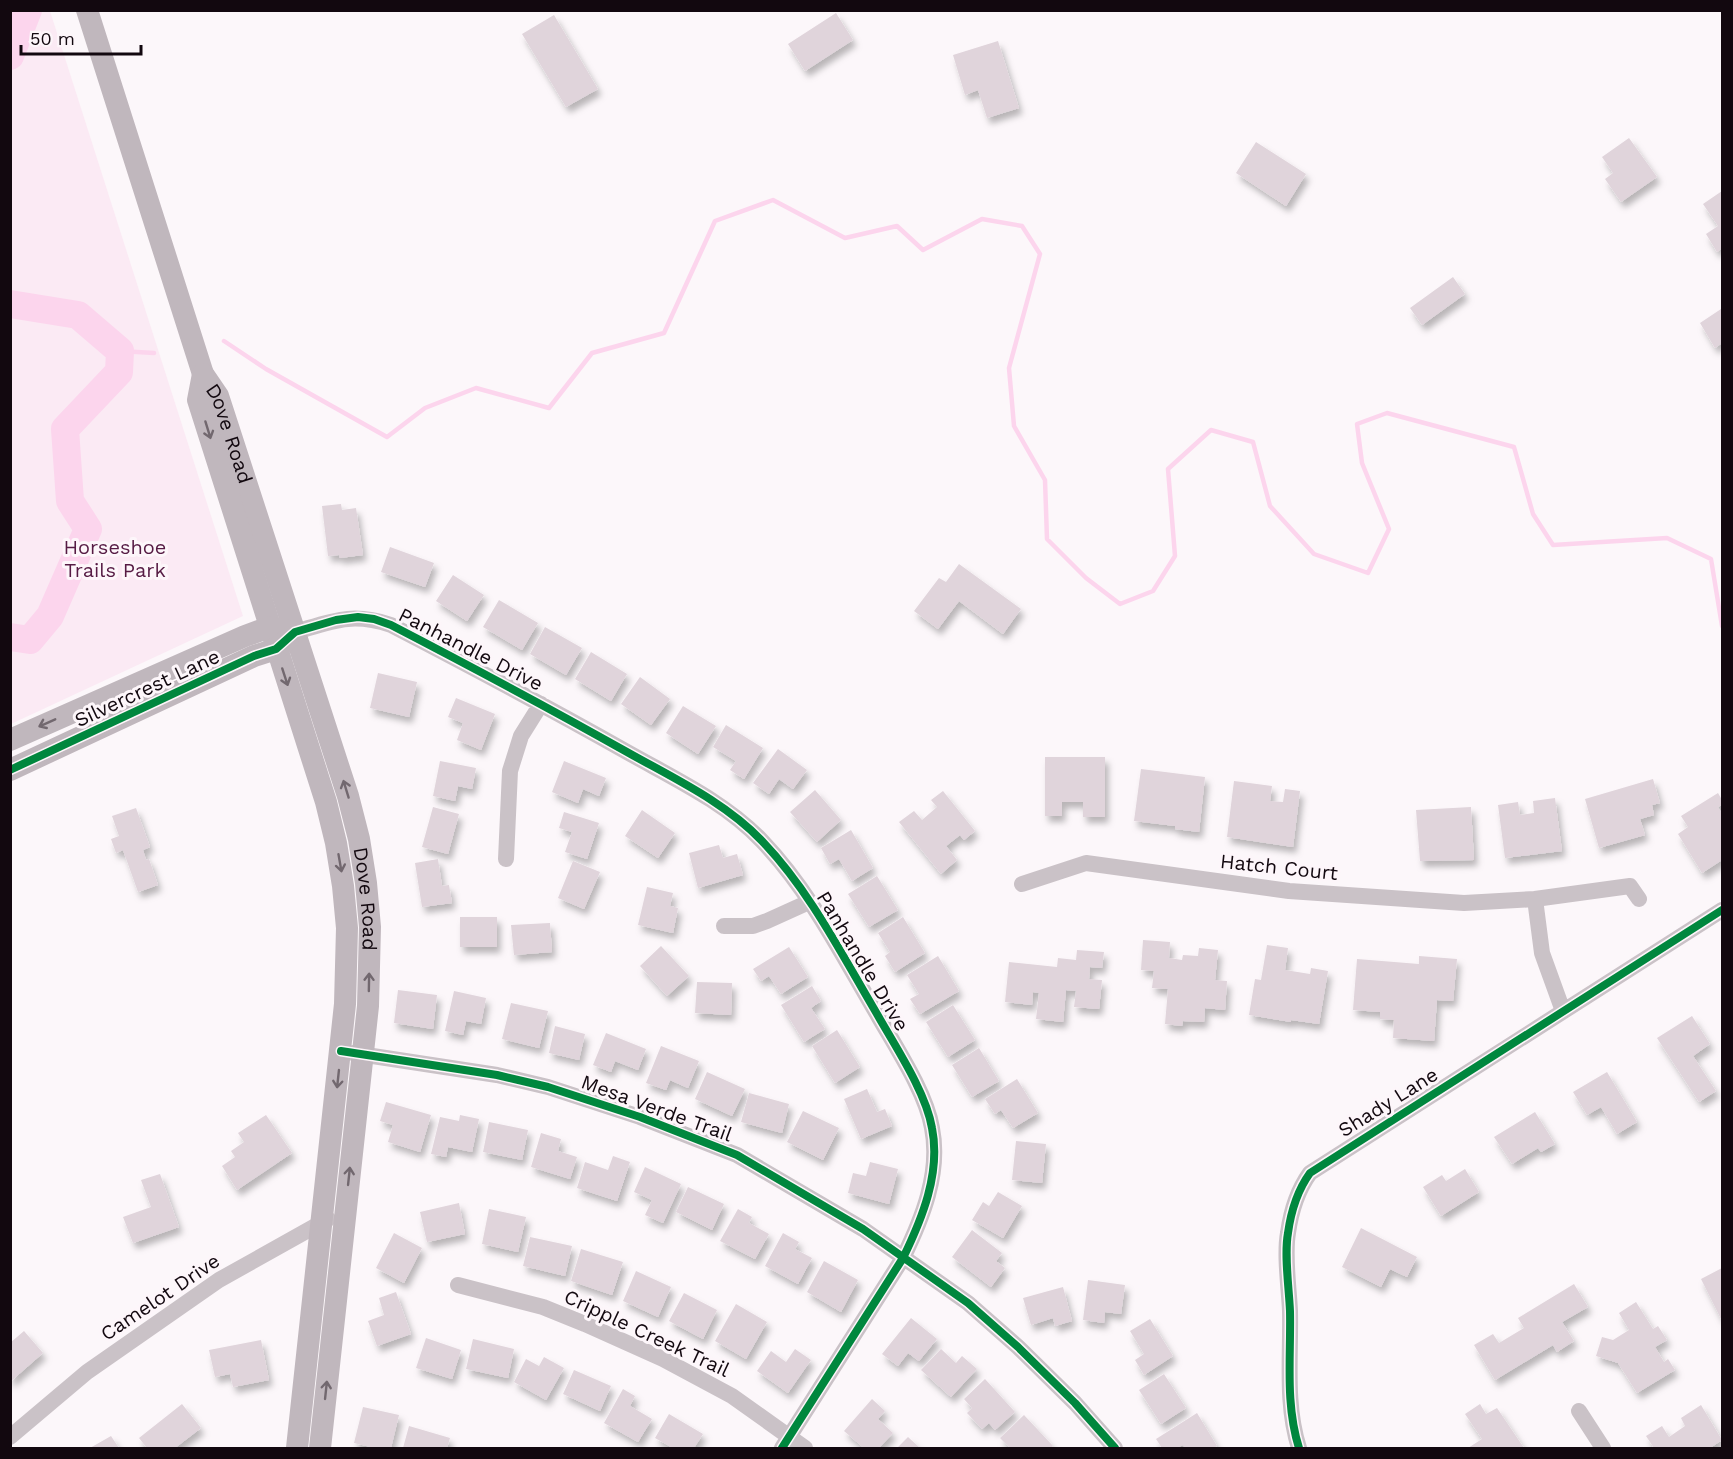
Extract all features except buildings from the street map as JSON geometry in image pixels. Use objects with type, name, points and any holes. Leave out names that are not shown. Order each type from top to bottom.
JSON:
[{"type":"main road","name":"Dove Road","points":[[87,10],[203,374],[218,396],[348,796],[359,839],[370,927],[368,1006],[320,1449]]},
{"type":"main road","name":"Dove Road","points":[[203,374],[198,400],[326,802],[344,886],[347,928],[345,1004],[297,1449]]},
{"type":"main road","name":"Silvercrest Lane","points":[[10,740],[244,636],[273,638],[295,632]]},
{"type":"main road","name":"Silvercrest Lane","points":[[10,770],[254,656],[273,638]]},
{"type":"street","name":"Panhandle Drive","points":[[295,632],[336,620],[358,617],[374,619],[391,625],[541,704],[691,788],[737,818],[784,866],[825,924],[907,1066],[932,1126],[934,1149],[926,1204],[903,1258],[786,1443]]},
{"type":"street","points":[[506,859],[510,771],[521,736],[541,704]]},
{"type":"street","name":"Hatch Court","points":[[1022,884],[1086,863],[1289,891],[1464,903],[1535,899],[1630,886],[1640,899]]},
{"type":"street","points":[[1535,899],[1542,953],[1563,1011]]},
{"type":"street","points":[[724,926],[753,926],[809,902]]},
{"type":"street","name":"Shady Lane","points":[[1299,1449],[1289,1406],[1291,1349],[1287,1235],[1295,1201],[1301,1185],[1310,1173],[1722,910]]},
{"type":"street","name":"Mesa Verde Trail","points":[[341,1051],[497,1075],[548,1087],[640,1117],[737,1155],[863,1229],[968,1304],[1018,1347],[1076,1403],[1115,1449]]},
{"type":"street","name":"Camelot Drive","points":[[10,1437],[87,1372],[210,1287],[346,1209]]},
{"type":"street","name":"Cripple Creek Trail","points":[[458,1285],[543,1307],[663,1359],[732,1396],[786,1443],[805,1449]]},
{"type":"street","points":[[1579,1411],[1603,1449]]},
{"type":"green space","name":"Horseshoe Trails Park","points":[[11,10],[50,11],[243,616],[11,724]]},
{"type":"waterway","points":[[10,56],[28,10]]},
{"type":"waterway","points":[[224,341],[266,369],[387,437],[425,408],[476,388],[549,408],[592,353],[664,333],[715,221],[773,200],[845,238],[897,226],[923,250],[982,219],[1022,226],[1040,254],[1009,368],[1014,426],[1045,480],[1047,539],[1086,578],[1120,604],[1153,591],[1175,556],[1168,469],[1211,430],[1253,442],[1270,506],[1314,554],[1368,573],[1389,529],[1362,463],[1357,424],[1387,413],[1514,447],[1533,514],[1553,545],[1667,538],[1711,559],[1722,626]]},
{"type":"waterway","points":[[10,304],[78,315],[120,351],[119,372],[65,429],[70,501],[88,529],[50,616],[30,640],[10,637]]},
{"type":"waterway","points":[[120,351],[154,353]]},
{"type":"cycle path","points":[[10,770],[254,656],[276,649],[295,632],[336,620],[358,617],[374,619],[391,625],[509,687],[698,792],[732,814],[747,827],[779,860],[795,881],[838,947],[917,1085],[929,1114],[934,1145],[932,1179],[928,1195],[917,1228],[903,1258],[782,1448]]},
{"type":"cycle path","points":[[1299,1448],[1290,1397],[1290,1311],[1286,1251],[1293,1209],[1298,1194],[1310,1173],[1722,910]]},
{"type":"cycle path","points":[[341,1051],[497,1075],[548,1087],[640,1117],[737,1155],[863,1229],[968,1303],[1018,1347],[1075,1403],[1115,1448]]}]
